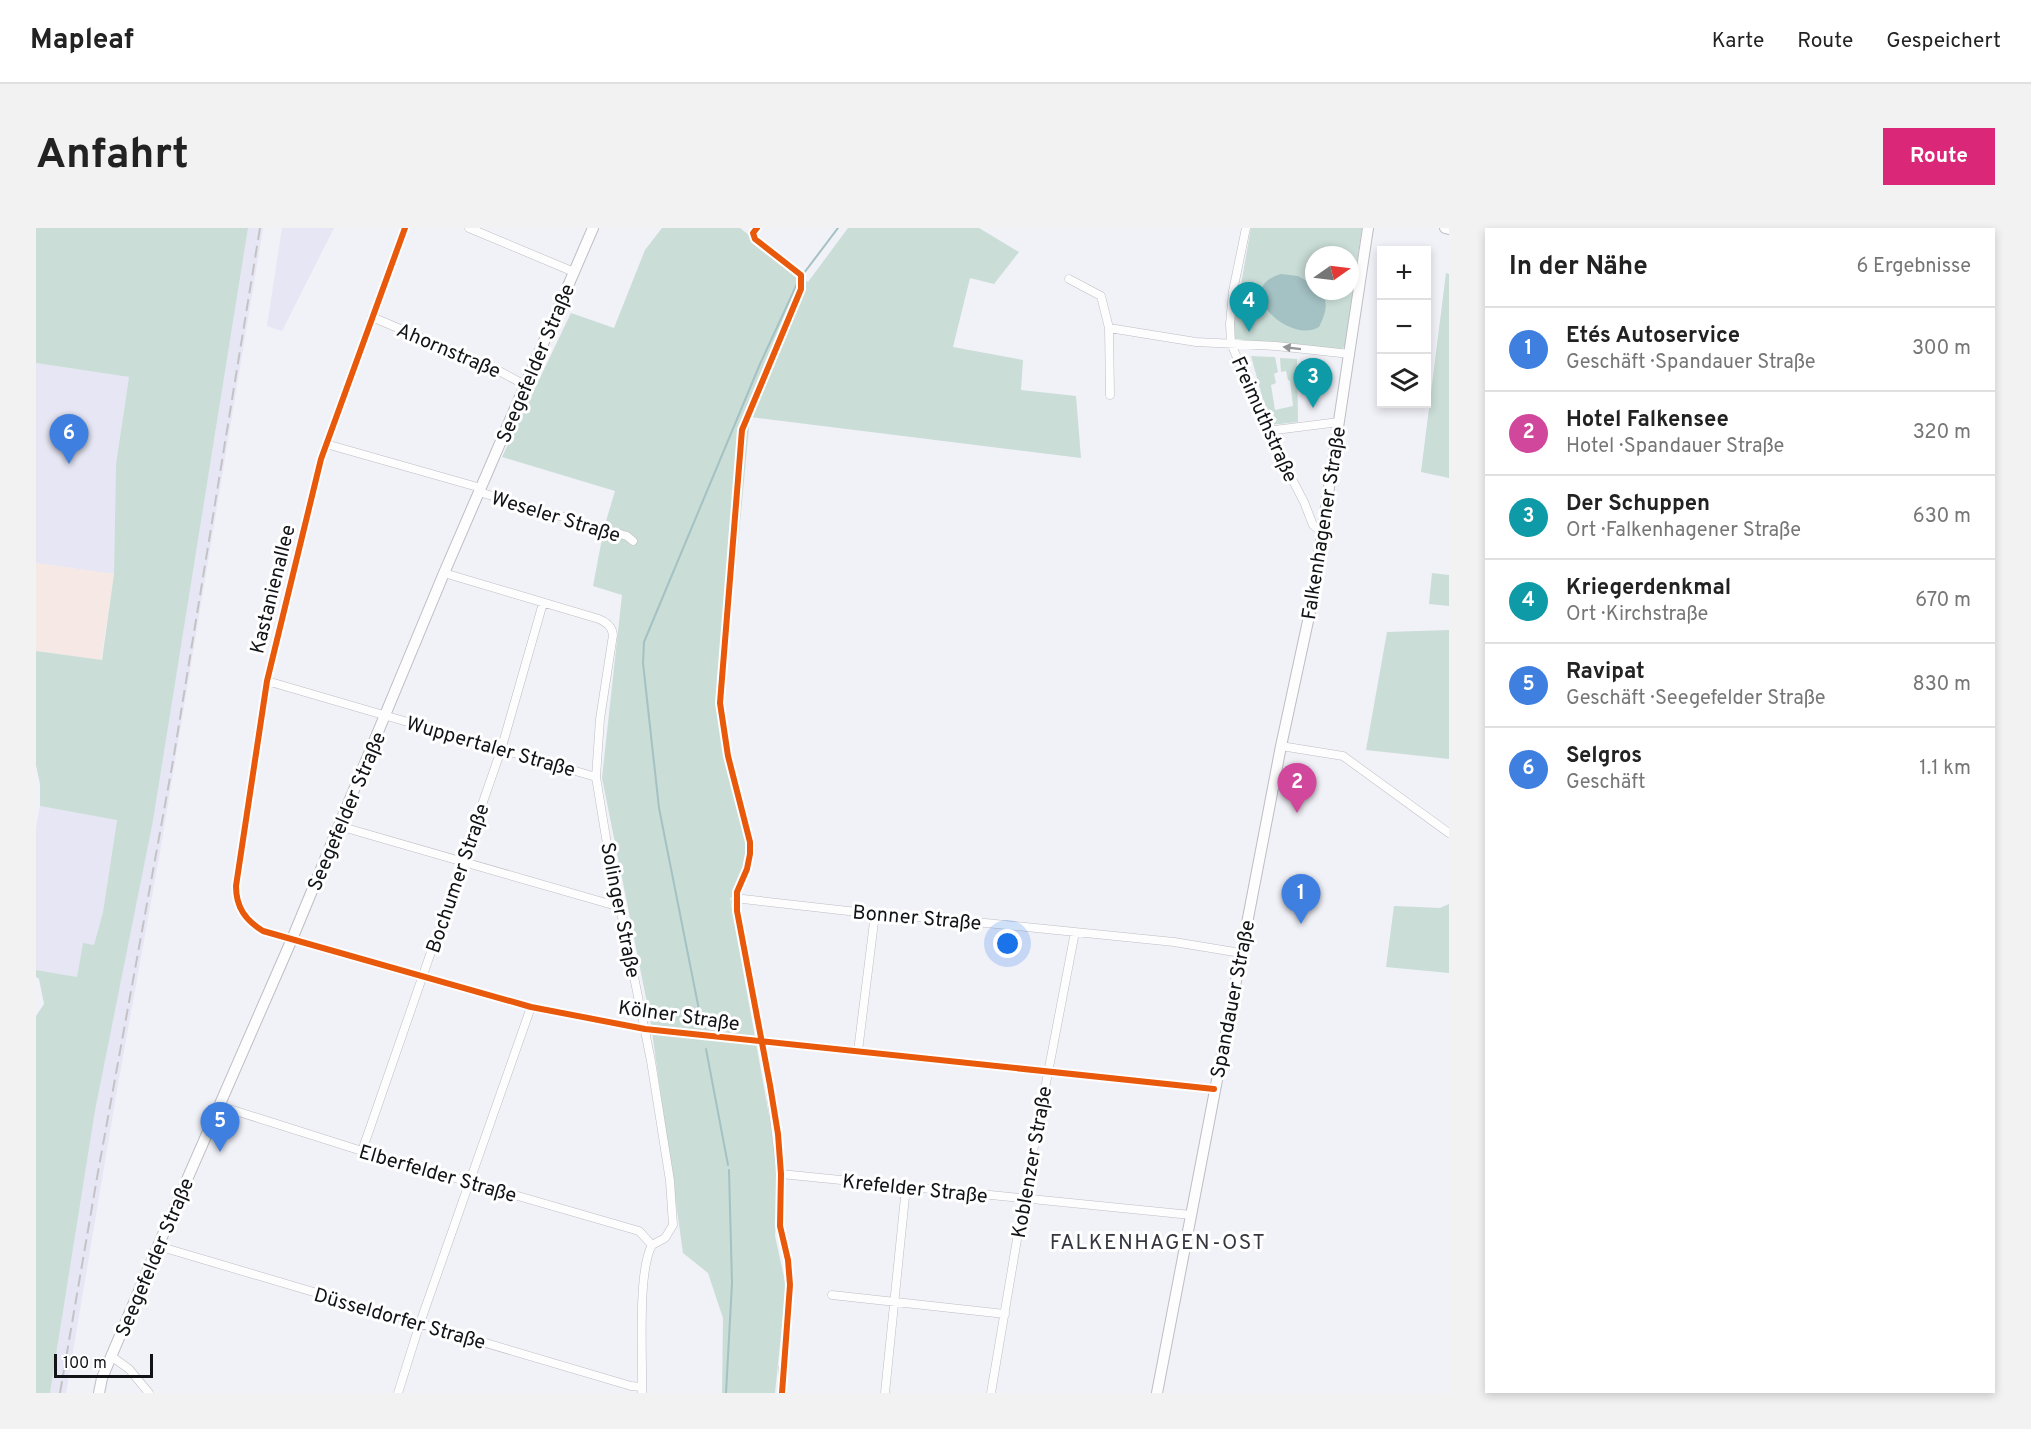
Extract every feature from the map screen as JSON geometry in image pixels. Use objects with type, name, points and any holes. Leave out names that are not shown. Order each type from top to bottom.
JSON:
[{"type":"street","name":"Kastanienallee","points":[[292,939],[263,931],[254,926],[239,907],[236,896],[267,681],[326,444],[405,228]]},
{"type":"street","points":[[469,228],[574,272]]},
{"type":"street","name":"Seegefelder Straße","points":[[99,1393],[111,1356],[292,939],[444,573],[593,228]]},
{"type":"street","name":"Freimuthstraße","points":[[1246,228],[1233,291],[1231,343],[1267,431],[1304,502],[1313,525],[1322,532]]},
{"type":"street","name":"Falkenhagener Straße","points":[[1281,746],[1311,607],[1368,228]]},
{"type":"street","points":[[1068,279],[1101,296],[1109,328],[1110,395]]},
{"type":"street","name":"Ahornstraße","points":[[372,317],[501,372],[525,385]]},
{"type":"street","points":[[1109,328],[1196,342],[1350,354]]},
{"type":"street","points":[[1267,431],[1339,422]]},
{"type":"street","name":"Weseler Straße","points":[[326,444],[627,536],[633,541]]},
{"type":"street","points":[[444,573],[543,603]]},
{"type":"street","name":"Solinger Straße","points":[[543,603],[599,619],[612,629],[600,719],[596,777],[645,1029],[663,1136],[673,1225],[665,1238],[652,1245]]},
{"type":"street","name":"Bochumer Straße","points":[[362,1151],[501,750],[543,603]]},
{"type":"street","name":"Wuppertaler Straße","points":[[267,681],[596,777]]},
{"type":"street","points":[[1281,746],[1343,756],[1449,833]]},
{"type":"street","name":"Spandauer Straße","points":[[1157,1393],[1281,746]]},
{"type":"street","points":[[339,826],[620,907]]},
{"type":"street","name":"Bonner Straße","points":[[762,1043],[736,911],[736,901],[743,899],[875,914],[1174,942],[1241,953]]},
{"type":"street","points":[[858,1051],[875,914]]},
{"type":"street","name":"Koblenzer Straße","points":[[991,1393],[1024,1198],[1075,932]]},
{"type":"street","name":"Kölner Straße","points":[[292,939],[531,1007],[645,1029],[1214,1089]]},
{"type":"street","points":[[398,1393],[420,1323],[531,1007]]},
{"type":"street","name":"Krefelder Straße","points":[[762,1043],[778,1134],[781,1174],[1191,1215]]},
{"type":"street","name":"Elberfelder Straße","points":[[220,1106],[362,1151],[639,1231],[652,1245]]},
{"type":"street","points":[[885,1393],[906,1187]]},
{"type":"street","points":[[642,1390],[644,1274],[647,1254],[652,1245]]},
{"type":"street","name":"Düsseldorfer Straße","points":[[158,1246],[642,1390]]},
{"type":"street","points":[[832,1295],[1005,1314]]},
{"type":"street","points":[[111,1356],[129,1369],[149,1393]]},
{"type":"street","points":[[782,1393],[783,1367]]},
{"type":"shaded area","points":[[36,228],[248,228],[153,821],[95,1111],[50,1393],[36,1393],[36,1016],[44,1004],[36,970],[77,977],[83,943],[94,945],[103,912],[117,820],[40,806],[40,784],[36,765],[36,651],[102,660],[114,574],[116,464],[129,377],[36,363]]},
{"type":"shaded area","points":[[248,228],[263,228],[160,852],[66,1393],[50,1393],[95,1111],[153,821]]},
{"type":"shaded area","points":[[282,228],[334,228],[282,331],[267,326]]},
{"type":"shaded area","points":[[662,228],[740,228],[808,282],[848,228],[979,228],[1019,252],[994,284],[970,278],[953,347],[1023,360],[1021,390],[1076,396],[1081,458],[750,417],[723,703],[725,732],[752,842],[753,862],[738,896],[730,898],[779,1171],[775,1236],[786,1286],[775,1393],[722,1393],[723,1318],[708,1273],[683,1253],[650,1018],[602,778],[622,595],[593,586],[604,528],[615,491],[502,457],[571,313],[614,328],[645,250]]},
{"type":"shaded area","points":[[1251,228],[1362,228],[1359,249],[1359,246],[1305,246],[1305,300],[1352,300],[1345,346],[1341,350],[1235,339],[1233,330]]},
{"type":"shaded area","points":[[1446,273],[1449,274],[1449,478],[1421,472],[1429,408],[1431,408]]},
{"type":"shaded area","points":[[1281,274],[1298,276],[1305,280],[1305,300],[1325,300],[1326,309],[1319,327],[1307,331],[1294,328],[1281,322],[1270,313],[1263,302],[1261,291],[1267,281]]},
{"type":"shaded area","points":[[1251,356],[1275,357],[1278,372],[1274,374],[1276,383],[1271,385],[1275,410],[1293,406],[1290,381],[1286,371],[1281,372],[1280,358],[1297,359],[1298,422],[1270,425]]},
{"type":"shaded area","points":[[36,363],[129,377],[116,464],[114,574],[36,563]]},
{"type":"shaded area","points":[[36,563],[114,574],[101,660],[36,651]]},
{"type":"shaded area","points":[[1432,573],[1449,575],[1449,606],[1429,604]]},
{"type":"shaded area","points":[[1449,630],[1449,759],[1366,750],[1387,632]]},
{"type":"shaded area","points":[[40,806],[117,819],[103,912],[94,945],[83,944],[77,977],[36,970],[36,828]]},
{"type":"shaded area","points":[[1449,904],[1449,973],[1386,967],[1394,906],[1440,908]]},
{"type":"waterway","points":[[804,273],[838,228]]},
{"type":"waterway","points":[[702,1025],[659,808],[643,663],[644,642],[760,364],[797,284]]},
{"type":"waterway","points":[[706,1049],[728,1165]]},
{"type":"waterway","points":[[726,1393],[732,1283],[729,1170]]},
{"type":"railway","points":[[60,1393],[173,761],[260,228]]},
{"type":"cycle path","points":[[405,228],[321,459],[267,681],[236,886],[240,907],[251,922],[263,931],[531,1007],[645,1029],[1214,1089]]},
{"type":"cycle path","points":[[757,228],[753,233],[755,239],[801,275],[801,289],[742,430],[720,703],[728,756],[750,842],[747,869],[737,892],[737,911],[778,1134],[781,1174],[780,1226],[788,1260],[790,1285],[782,1393]]},
{"type":"place","name":"Kriegerdenkmal","points":[[1249,332]]},
{"type":"place","name":"Der Schuppen","points":[[1313,408]]},
{"type":"place","name":"Selgros","points":[[69,464]]},
{"type":"place","name":"Hotel Falkensee","points":[[1297,813]]},
{"type":"place","name":"Ete´s Autoservice","points":[[1301,924]]},
{"type":"place","name":"Ravipat","points":[[220,1152]]},
{"type":"district","name":"FALKENHAGEN-OST","points":[[1158,1242]]}]
